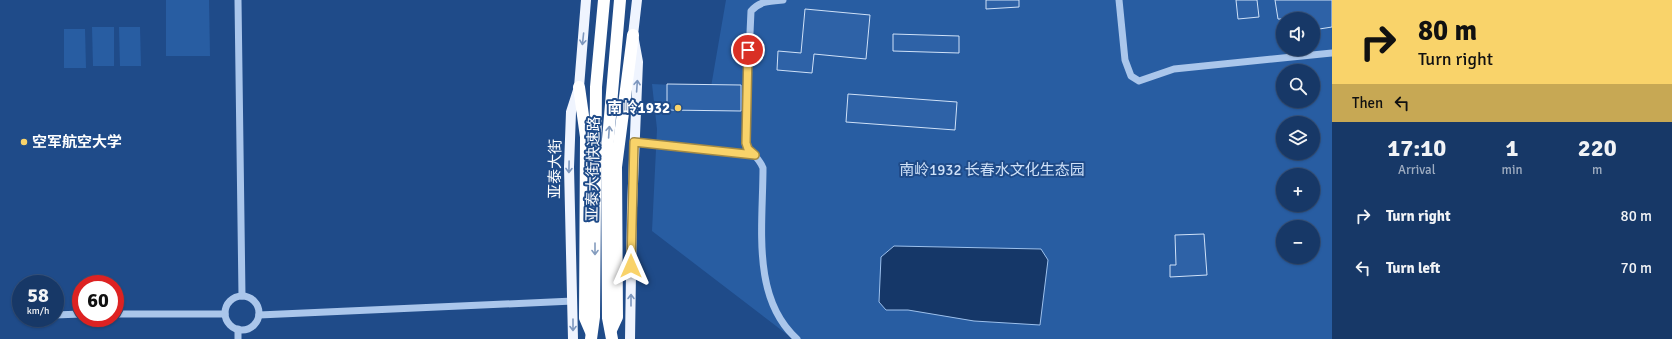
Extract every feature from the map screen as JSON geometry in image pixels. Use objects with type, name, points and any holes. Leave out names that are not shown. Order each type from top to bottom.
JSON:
[{"type":"highway","name":"亚泰大街快速路","points":[[591,336],[594,317],[596,87],[604,0]]},
{"type":"highway","name":"亚泰大街快速路","points":[[612,335],[608,318],[607,151],[620,0]]},
{"type":"highway","points":[[612,335],[617,317],[618,149],[633,35]]},
{"type":"highway","points":[[579,87],[586,137],[585,318],[591,336]]},
{"type":"main road","name":"亚泰大街","points":[[573,339],[570,229],[571,112],[579,87],[586,0]]},
{"type":"main road","points":[[630,339],[634,142],[638,62],[633,35],[637,0]]},
{"type":"lane","points":[[238,0],[242,296]]},
{"type":"lane","points":[[783,0],[765,1],[757,4],[751,11],[749,19],[746,143],[748,149],[760,160],[762,168],[763,259],[765,283],[774,308],[788,330],[797,339]]},
{"type":"lane","points":[[1119,0],[1125,60],[1132,76],[1139,81],[1174,70],[1332,53]]},
{"type":"lane","points":[[634,142],[755,155]]},
{"type":"lane","points":[[242,296],[254,300],[258,306],[259,315],[256,323],[251,327],[238,329],[231,326],[226,314],[229,303],[233,299],[242,296]]},
{"type":"lane","points":[[259,315],[572,301]]},
{"type":"lane","points":[[124,314],[226,314]]},
{"type":"lane","points":[[238,329],[238,339]]},
{"type":"green space","points":[[166,0],[209,0],[210,56],[166,56]]},
{"type":"green space","name":"南岭1932 长春水文化生态园","points":[[726,0],[1332,0],[1332,339],[793,339],[652,231],[657,129],[652,84],[711,87]]},
{"type":"green space","points":[[92,27],[114,27],[114,66],[93,66]]},
{"type":"green space","points":[[119,27],[140,27],[141,66],[120,66]]},
{"type":"green space","points":[[64,29],[85,29],[86,68],[64,68]]},
{"type":"shaded area","points":[[894,246],[1041,249],[1048,260],[1040,325],[974,321],[908,310],[886,310],[879,302],[881,257]]},
{"type":"building","points":[[986,0],[1019,0],[1019,7],[986,9]]},
{"type":"building","points":[[1236,0],[1257,0],[1259,17],[1238,19]]},
{"type":"building","points":[[1275,0],[1332,0],[1332,27],[1320,29],[1320,12],[1277,12]]},
{"type":"building","points":[[805,9],[870,15],[866,59],[814,54],[812,73],[777,70],[778,51],[801,53]]},
{"type":"building","points":[[893,34],[959,36],[959,53],[893,51]]},
{"type":"building","points":[[667,84],[741,85],[741,111],[667,110]]},
{"type":"building","points":[[848,94],[957,102],[955,130],[846,122]]},
{"type":"building","points":[[1204,234],[1207,275],[1170,277],[1170,265],[1176,265],[1175,235]]},
{"type":"place","name":"南岭1932","points":[[678,108]]},
{"type":"place","name":"空军航空大学","points":[[24,142]]},
{"type":"route","points":[[631,266],[634,142],[755,155],[748,149],[746,143],[748,50]]}]
